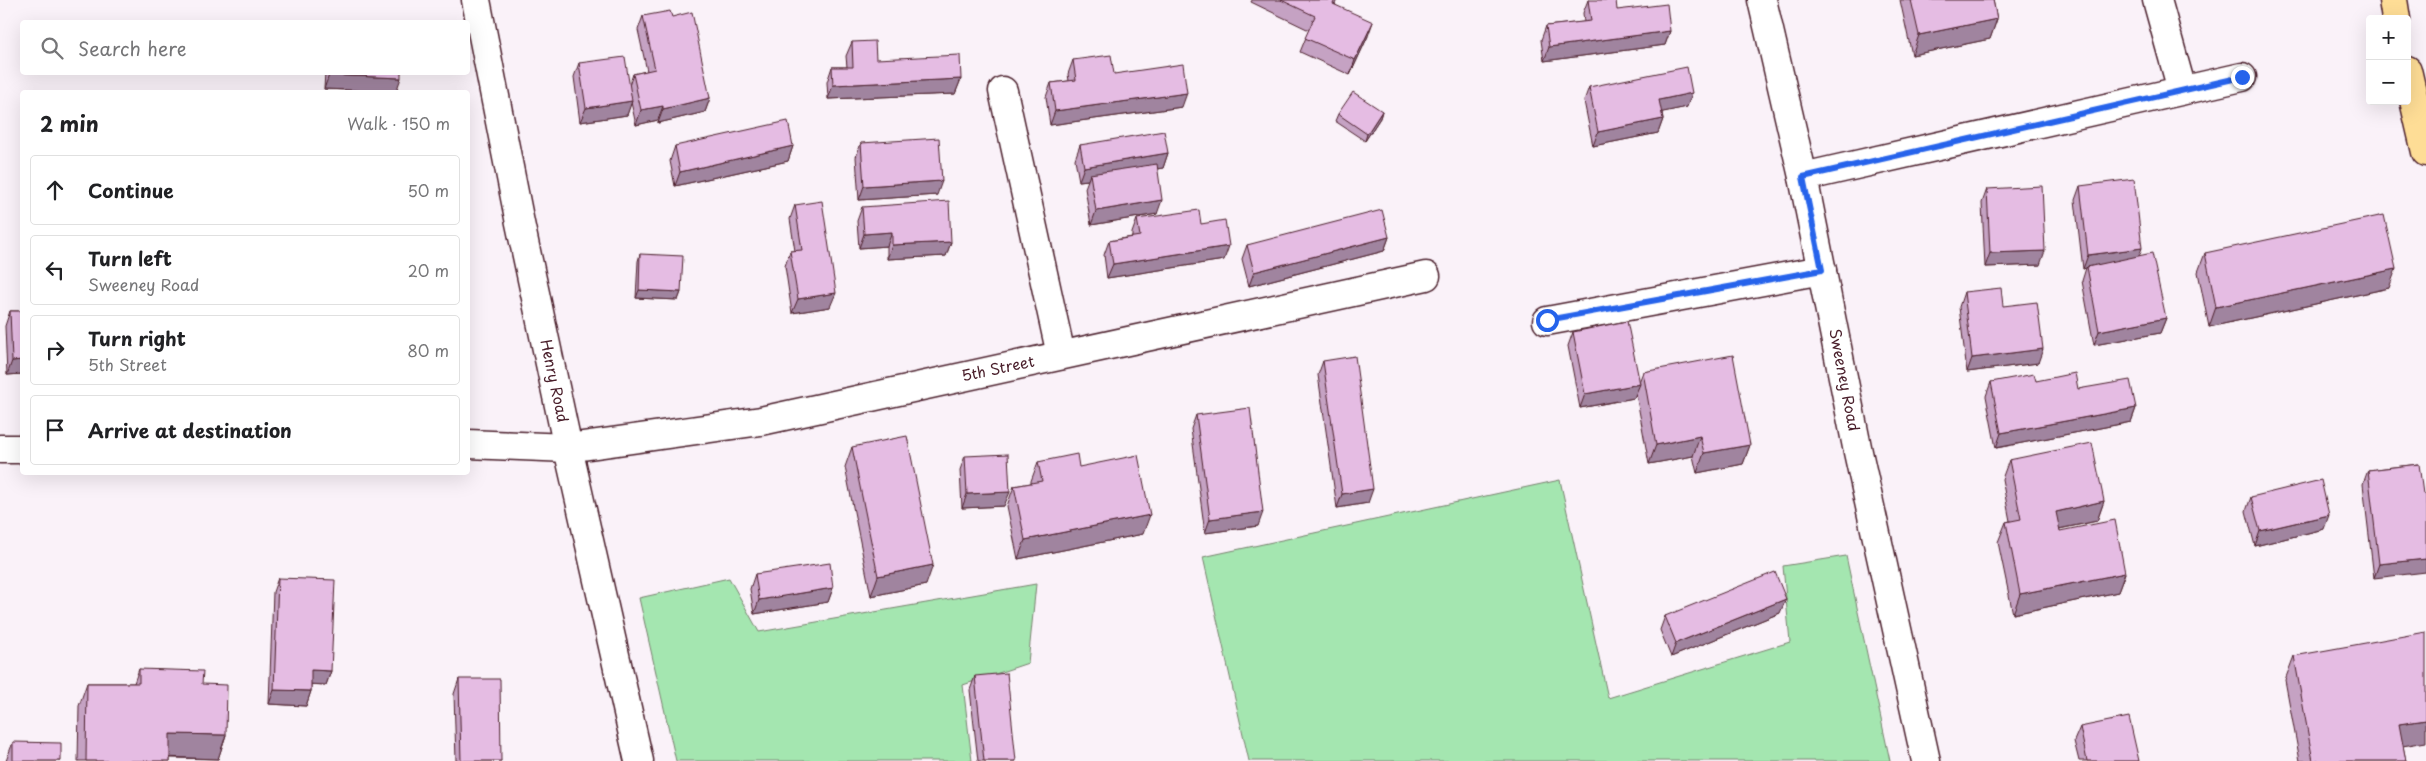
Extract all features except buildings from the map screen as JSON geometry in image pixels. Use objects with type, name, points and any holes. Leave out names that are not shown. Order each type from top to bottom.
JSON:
[{"type":"main road","points":[[2393,0],[2395,15]]},
{"type":"main road","points":[[2411,87],[2426,152]]},
{"type":"street","name":"Henry Road","points":[[476,0],[520,223],[568,448],[639,761]]},
{"type":"street","name":"Sweeney Road","points":[[1762,0],[1803,177],[1858,452],[1926,761]]},
{"type":"street","points":[[2157,0],[2182,90]]},
{"type":"street","points":[[1803,177],[2242,77]]},
{"type":"street","points":[[1003,91],[1061,355]]},
{"type":"street","points":[[1547,320],[1822,270]]},
{"type":"street","name":"5th Street","points":[[470,444],[568,448],[761,421],[1426,276]]},
{"type":"street","points":[[0,448],[20,448]]},
{"type":"green space","points":[[1560,480],[1608,698],[1790,642],[1783,566],[1846,556],[1890,761],[1249,761],[1203,557]]},
{"type":"green space","points":[[729,578],[759,632],[1036,584],[1028,663],[963,685],[972,761],[676,761],[639,598]]},
{"type":"route","points":[[1547,320],[1822,270],[1803,177],[2242,77]]}]
